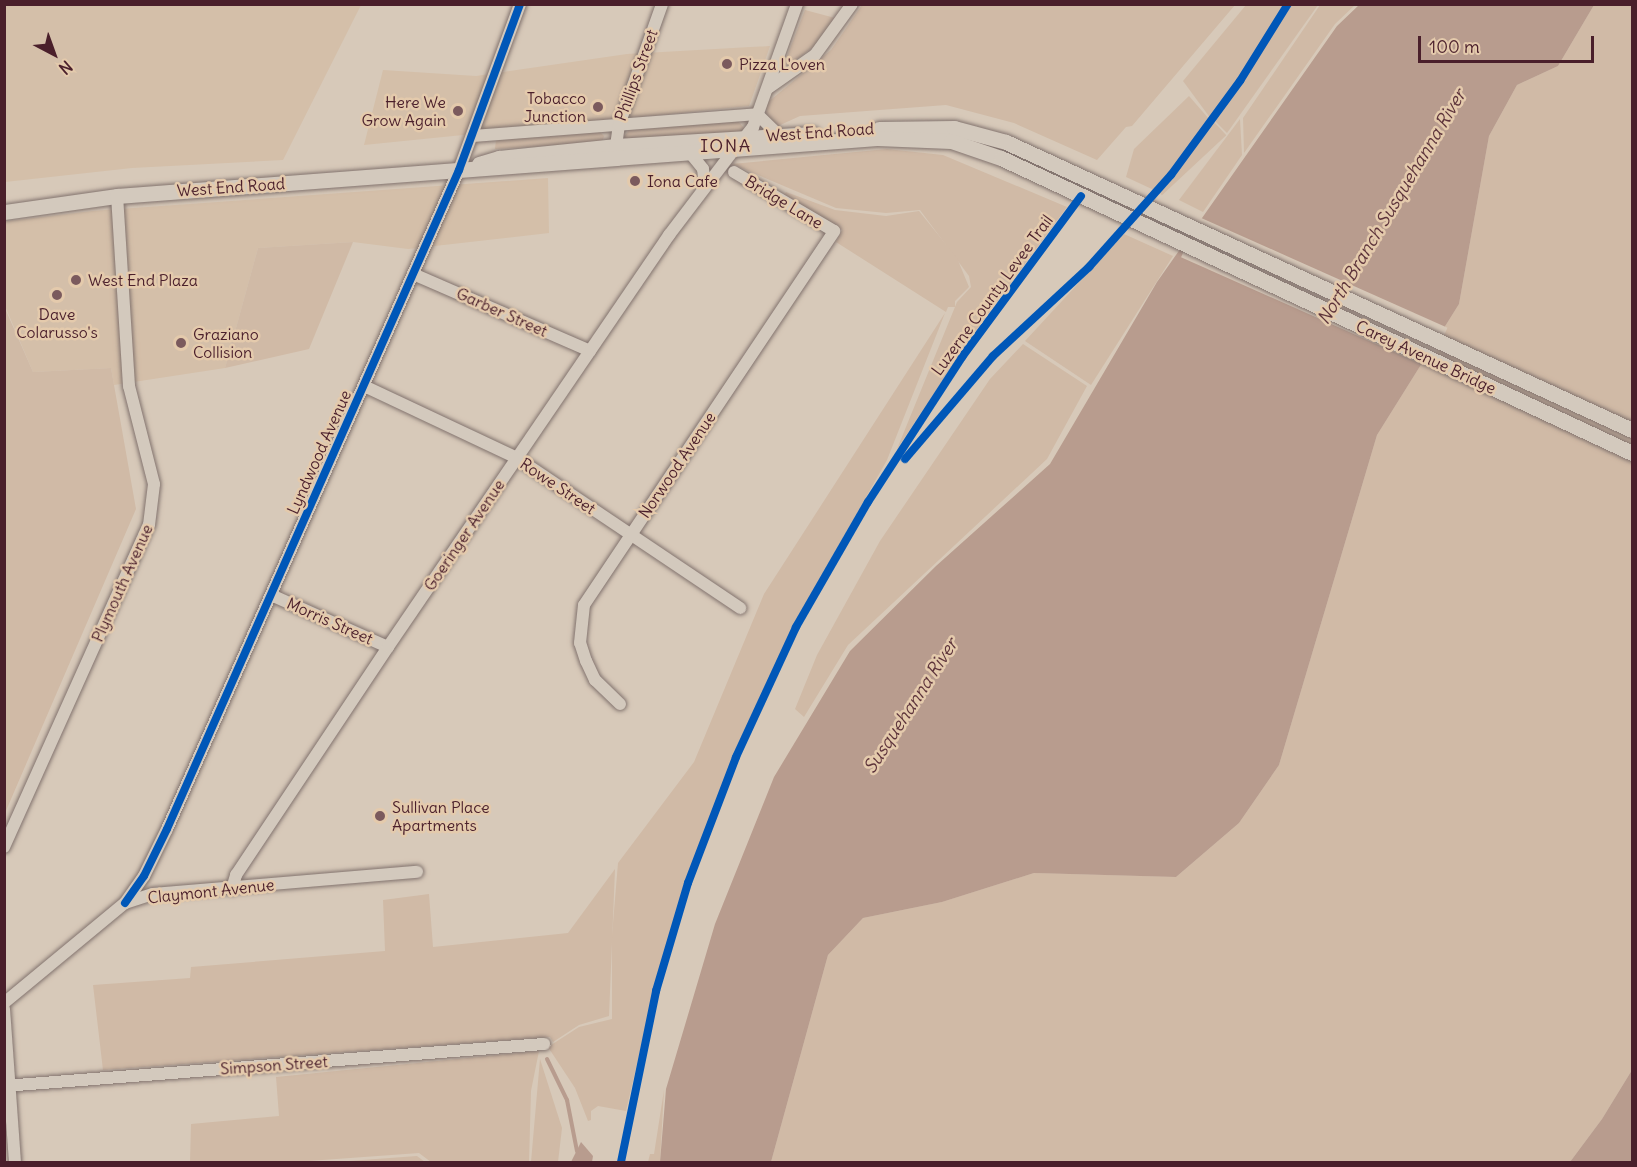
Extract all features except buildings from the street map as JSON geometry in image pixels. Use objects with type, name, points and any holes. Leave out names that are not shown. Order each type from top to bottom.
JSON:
[{"type":"main road","name":"West End Road","points":[[459,170],[499,158],[900,126],[954,128],[1006,142],[1101,185]]},
{"type":"main road","name":"West End Road","points":[[4,212],[117,196],[733,151],[877,138],[945,140],[984,151],[1089,200]]},
{"type":"main road","name":"Carey Avenue Bridge","points":[[1101,185],[1632,430]]},
{"type":"main road","name":"Carey Avenue Bridge","points":[[1089,200],[1632,453]]},
{"type":"street","name":"Lyndwood Avenue","points":[[125,903],[144,876],[167,829],[459,170],[520,4]]},
{"type":"street","name":"Phillips Street","points":[[615,147],[619,125],[662,4]]},
{"type":"street","points":[[745,137],[768,88],[797,4]]},
{"type":"street","points":[[768,88],[815,55],[852,4]]},
{"type":"street","name":"West End Road","points":[[473,136],[757,114]]},
{"type":"street","points":[[757,114],[780,136]]},
{"type":"street","name":"Goeringer Avenue","points":[[232,889],[236,875],[388,647],[590,351],[705,186],[733,151]]},
{"type":"street","points":[[692,154],[703,169],[705,186]]},
{"type":"street","name":"Bridge Lane","points":[[734,172],[834,231]]},
{"type":"street","name":"Plymouth Avenue","points":[[4,847],[149,525],[154,484],[129,386],[117,196]]},
{"type":"street","name":"Norwood Avenue","points":[[620,704],[595,680],[586,661],[580,643],[581,615],[630,535],[834,231]]},
{"type":"street","name":"Garber Street","points":[[413,274],[590,351]]},
{"type":"street","name":"Rowe Street","points":[[364,386],[517,458],[740,608]]},
{"type":"street","name":"Morris Street","points":[[271,595],[388,647]]},
{"type":"street","name":"Claymont Avenue","points":[[4,1003],[125,903],[153,894],[417,872]]},
{"type":"street","points":[[4,1009],[7,1086],[15,1162]]},
{"type":"street","name":"Simpson Street","points":[[7,1086],[544,1044]]},
{"type":"shaded area","points":[[4,5],[361,5],[283,160],[132,168],[5,182]]},
{"type":"shaded area","points":[[862,5],[1235,5],[1132,126],[1126,127],[1097,160],[1014,123],[946,105],[800,116],[778,126],[771,123],[766,114],[767,103],[831,50]]},
{"type":"shaded area","points":[[1246,5],[1285,5],[1211,119],[1183,81]]},
{"type":"shaded area","points":[[1292,5],[1318,5],[1227,133],[1215,121]]},
{"type":"shaded area","points":[[1320,5],[1355,5],[1335,24],[1244,153],[1243,118]]},
{"type":"shaded area","points":[[1594,5],[1632,5],[1632,1070],[1602,1119],[1570,1162],[771,1162],[828,955],[863,918],[942,902],[1034,873],[1176,877],[1239,823],[1279,765],[1377,435],[1459,304],[1489,136],[1517,85],[1558,66]]},
{"type":"shaded area","points":[[805,10],[835,18],[817,44],[788,66],[784,64]]},
{"type":"shaded area","points":[[770,46],[749,106],[364,145],[383,70],[476,76],[627,54]]},
{"type":"shaded area","points":[[1189,96],[1209,119],[1169,172],[1154,190],[1126,177],[1134,149]]},
{"type":"shaded area","points":[[1240,119],[1242,155],[1203,212],[1179,200]]},
{"type":"shaded area","points":[[737,120],[744,128],[743,133],[627,140],[624,137],[630,129]]},
{"type":"shaded area","points":[[1214,122],[1226,135],[1162,195],[1150,182]]},
{"type":"shaded area","points":[[600,132],[604,136],[602,143],[495,149],[496,140]]},
{"type":"shaded area","points":[[887,149],[943,155],[1067,207],[972,336],[897,449],[957,302],[971,287],[969,276],[920,210],[886,213],[836,208],[732,164]]},
{"type":"shaded area","points":[[548,178],[549,233],[408,249],[353,242],[258,248],[225,368],[114,385],[111,368],[33,372],[5,306],[4,223],[8,221],[92,211]]},
{"type":"shaded area","points":[[786,192],[835,210],[886,216],[919,211],[957,258],[969,287],[955,301],[955,307],[948,307],[946,312],[836,242],[842,230],[783,196]]},
{"type":"shaded area","points":[[1124,234],[1173,256],[1091,385],[1025,341]]},
{"type":"shaded area","points":[[353,242],[309,349],[225,368],[258,248]]},
{"type":"shaded area","points":[[4,306],[33,372],[111,368],[136,509],[5,813]]},
{"type":"shaded area","points":[[945,313],[887,460],[797,619],[738,745],[688,874],[658,973],[626,1111],[598,1106],[591,1111],[591,1120],[588,1121],[575,1088],[548,1047],[579,1027],[612,1019],[612,935],[618,863],[694,762],[764,594]]},
{"type":"shaded area","points":[[1023,344],[1087,386],[1047,459],[848,645],[804,717],[795,709],[817,655],[880,541],[990,379]]},
{"type":"shaded area","points":[[615,869],[609,1016],[579,1025],[553,1042],[550,1037],[103,1070],[93,985],[190,978],[191,967],[385,951],[383,900],[429,894],[433,947],[568,933]]},
{"type":"shaded area","points":[[539,1051],[531,1091],[529,1162],[431,1162],[419,1153],[295,1162],[190,1162],[191,1124],[279,1116],[276,1077]]},
{"type":"shaded area","points":[[540,1059],[562,1128],[558,1162],[531,1162]]},
{"type":"shaded area","points":[[664,1090],[660,1162],[648,1162],[650,1154],[654,1154]]},
{"type":"shaded area","points":[[417,1156],[425,1162],[335,1162]]},
{"type":"water","points":[[1359,5],[1594,5],[1558,66],[1517,85],[1489,136],[1459,304],[1377,435],[1279,765],[1239,823],[1176,877],[1034,873],[942,902],[863,918],[828,955],[771,1162],[660,1162],[666,1089],[715,924],[774,777],[850,651],[936,566],[1050,464],[1157,282],[1337,26]]},
{"type":"water","points":[[1632,1070],[1632,1162],[1570,1162],[1602,1119]]},
{"type":"water","points":[[581,1142],[593,1156],[592,1162],[571,1162]]},
{"type":"pier","points":[[1199,217],[1447,328],[1430,368],[1181,257]]},
{"type":"waterway","points":[[547,1059],[567,1100],[577,1151]]},
{"type":"cycle path","points":[[125,903],[144,876],[167,829],[459,170],[520,4]]},
{"type":"cycle path","points":[[905,459],[993,356],[1089,267],[1171,175],[1240,81],[1288,4]]},
{"type":"cycle path","name":"Luzerne County Levee Trail","points":[[621,1162],[656,991],[688,883],[736,757],[796,627],[868,502],[962,357],[1081,196]]},
{"type":"place","name":"Pizza L'oven","points":[[727,64]]},
{"type":"place","name":"Tobacco Junction","points":[[598,107]]},
{"type":"place","name":"Here We Grow Again","points":[[458,111]]},
{"type":"place","name":"Iona Cafe","points":[[635,181]]},
{"type":"place","name":"West End Plaza","points":[[76,280]]},
{"type":"place","name":"Dave Colarusso's","points":[[57,295]]},
{"type":"place","name":"Graziano Collision","points":[[181,343]]},
{"type":"place","name":"Sullivan Place Apartments","points":[[380,816]]},
{"type":"district","name":"IONA","points":[[726,146]]},
{"type":"water label","name":"North Branch Susquehanna River","points":[[1392,207]]},
{"type":"water label","name":"Susquehanna River","points":[[911,706]]}]
